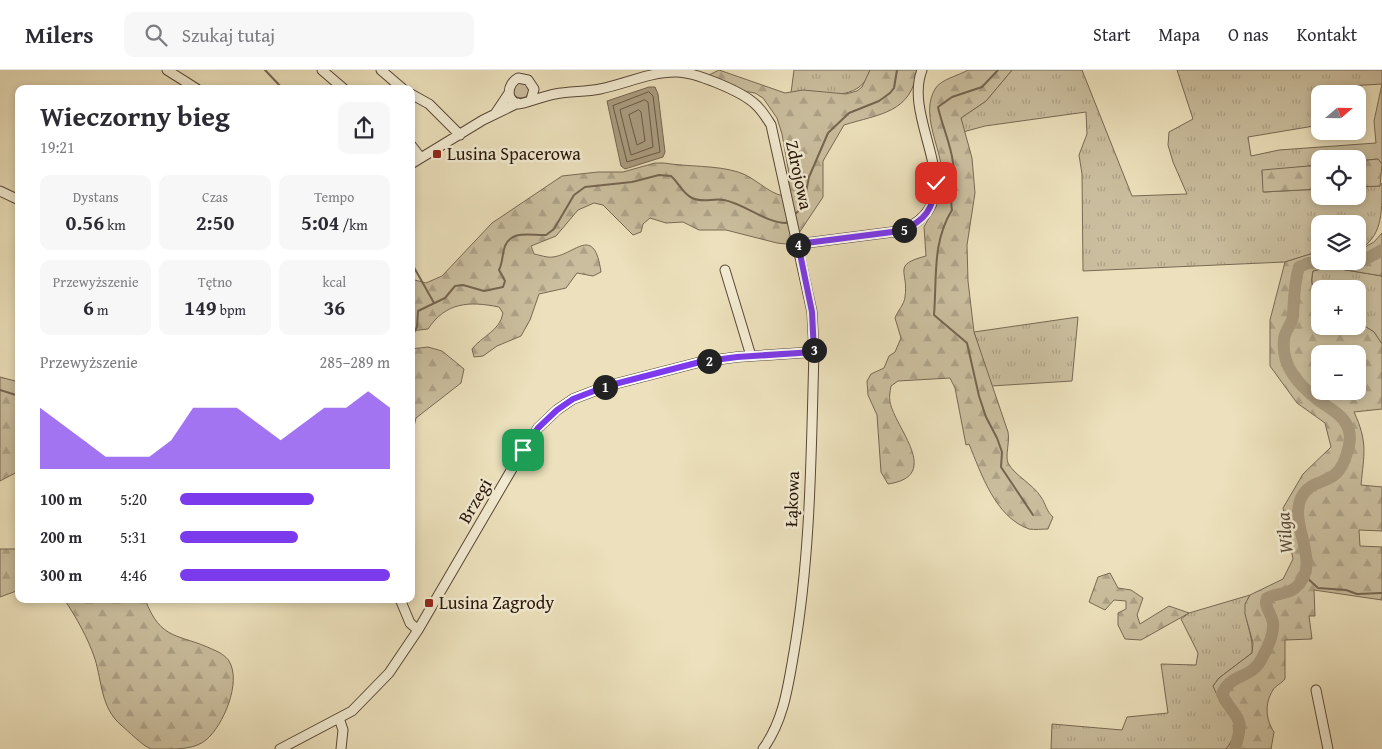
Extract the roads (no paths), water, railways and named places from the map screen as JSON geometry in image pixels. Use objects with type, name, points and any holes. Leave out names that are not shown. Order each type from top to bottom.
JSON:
[{"type":"street","points":[[167,70],[191,85]]},
{"type":"street","points":[[322,70],[339,85]]},
{"type":"street","points":[[381,70],[398,85]]},
{"type":"street","points":[[495,114],[509,93],[512,83],[511,70]]},
{"type":"street","points":[[415,162],[495,114],[502,113],[518,104],[531,100],[534,93],[533,86],[520,70]]},
{"type":"street","points":[[798,244],[900,231],[915,225],[928,213],[934,198],[936,183],[918,96],[922,70]]},
{"type":"street","name":"Zdrojowa","points":[[531,100],[554,94],[586,92],[673,72],[692,74],[742,95],[759,108],[771,125],[788,208],[798,244]]},
{"type":"street","points":[[512,83],[518,78],[525,78]]},
{"type":"street","name":"Zdrojowa","points":[[533,86],[554,94]]},
{"type":"street","points":[[509,93],[512,100],[518,104]]},
{"type":"street","points":[[415,96],[429,104],[460,135]]},
{"type":"street","points":[[415,150],[421,158]]},
{"type":"street","points":[[0,191],[15,198]]},
{"type":"street","name":"Łąkowa","points":[[763,749],[776,728],[786,698],[804,588],[814,352],[812,312],[798,244]]},
{"type":"street","points":[[725,270],[751,356]]},
{"type":"street","name":"Brzegi","points":[[280,749],[290,746],[339,718],[364,700],[389,673],[418,630],[523,450],[538,428],[557,410],[573,399],[646,375],[700,362],[751,356],[814,352]]},
{"type":"street","points":[[402,603],[410,623],[418,630]]},
{"type":"street","points":[[1316,690],[1328,749]]},
{"type":"street","points":[[339,718],[343,730],[341,749]]},
{"type":"water","points":[[649,87],[655,87],[658,94],[665,152],[663,157],[625,169],[621,166],[607,101]]},
{"type":"waterway","points":[[265,70],[279,85]]},
{"type":"waterway","points":[[794,215],[803,207],[809,177],[828,133],[849,113],[879,101],[890,93],[894,88],[897,70]]},
{"type":"waterway","points":[[998,70],[982,87],[952,97],[938,107],[952,156],[953,169],[952,210],[941,235],[938,248],[934,315],[967,343],[979,396],[986,417],[1002,452],[1001,467],[1033,515]]},
{"type":"waterway","points":[[415,331],[418,311],[445,298],[455,286],[463,285],[484,291],[503,287],[505,281],[499,270],[508,241],[518,235],[546,235],[554,229],[574,195],[585,187],[632,182],[659,175],[671,176],[692,198],[724,200],[740,205],[771,220],[786,223],[789,220]]},
{"type":"waterway","name":"Wilga","points":[[1366,259],[1382,250]]},
{"type":"waterway","name":"Wilga","points":[[1235,749],[1239,722],[1222,694],[1231,682],[1253,669],[1267,649],[1273,627],[1266,604],[1267,598],[1292,590],[1303,578],[1306,568],[1306,556],[1298,509],[1301,498],[1312,486],[1331,477],[1343,465],[1350,439],[1350,434],[1344,421],[1298,381],[1285,358],[1284,337],[1293,316],[1297,273],[1299,267],[1311,263]]},
{"type":"waterway","points":[[415,269],[434,303]]},
{"type":"waterway","points":[[0,390],[15,395]]},
{"type":"waterway","points":[[1305,576],[1318,588],[1346,590],[1357,594],[1382,593]]},
{"type":"place","name":"Lusina Spacerowa","points":[[437,154]]},
{"type":"place","name":"Lusina Zagrody","points":[[429,603]]}]
